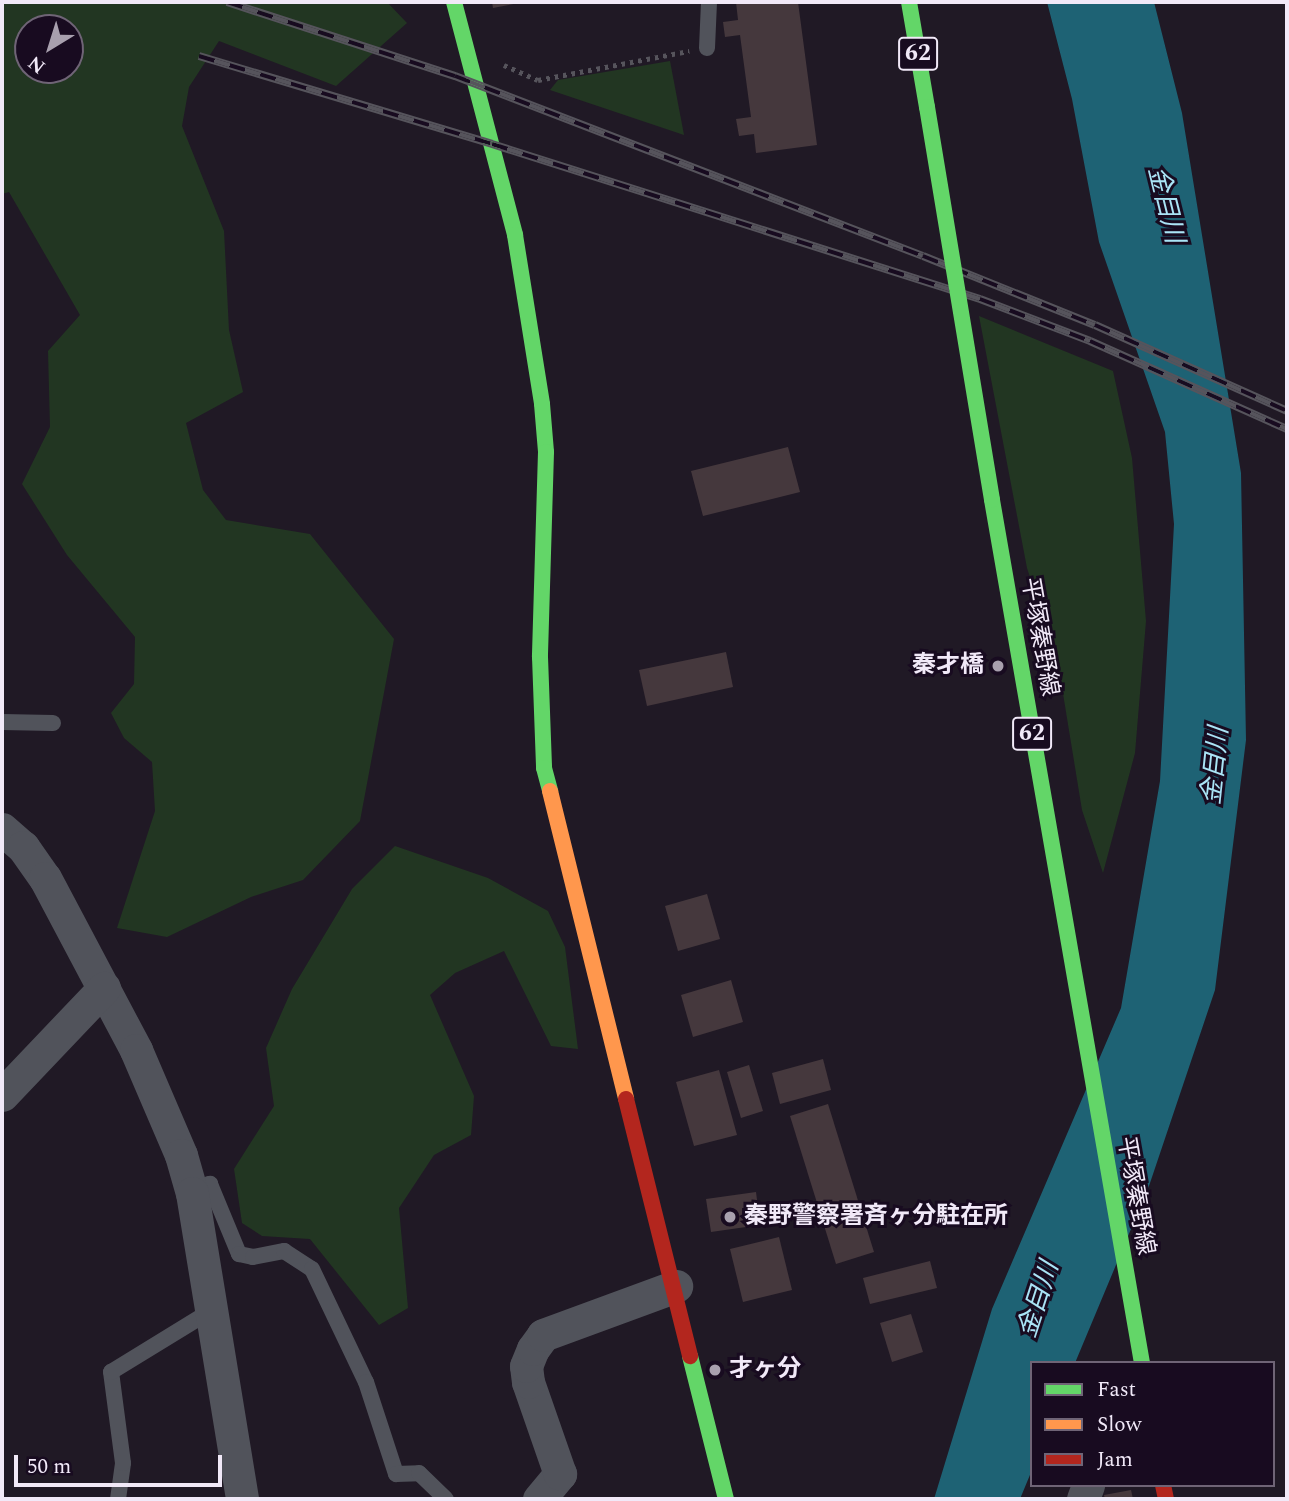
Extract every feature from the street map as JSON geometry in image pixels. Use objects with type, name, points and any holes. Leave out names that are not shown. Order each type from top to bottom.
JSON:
[{"type":"street","points":[[454,2],[516,235],[542,404],[546,478],[540,657],[544,768],[676,1286],[726,1499]]},
{"type":"street","name":"平塚秦野線","points":[[909,2],[1139,1355]]},
{"type":"street","points":[[2,830],[23,847],[45,878],[104,989],[162,1108],[191,1189],[209,1312],[242,1499]]},
{"type":"street","points":[[2,1095],[104,989]]},
{"type":"street","points":[[539,1499],[560,1474],[528,1382],[526,1366],[533,1349],[543,1335],[676,1286]]},
{"type":"lane","points":[[707,48],[709,2]]},
{"type":"lane","points":[[2,722],[53,723]]},
{"type":"lane","points":[[191,1189],[210,1184],[239,1254],[253,1258],[284,1251],[312,1269],[366,1382],[396,1474],[419,1473],[446,1499]]},
{"type":"lane","points":[[118,1499],[123,1463],[111,1372],[209,1312]]},
{"type":"path","points":[[500,63],[538,80],[707,48]]},
{"type":"green space","points":[[2,2],[387,2],[407,23],[336,86],[219,41],[189,87],[182,126],[224,231],[229,330],[243,392],[186,423],[203,490],[226,520],[310,534],[394,639],[360,821],[303,880],[251,897],[167,937],[117,928],[155,811],[152,762],[124,738],[111,713],[134,684],[135,637],[67,555],[22,484],[50,427],[48,351],[80,315],[9,192],[2,194]]},
{"type":"green space","points":[[670,61],[684,135],[550,90],[558,80]]},
{"type":"green space","points":[[979,316],[1113,371],[1132,458],[1146,621],[1135,753],[1103,873],[1082,810],[1058,663],[1027,568]]},
{"type":"green space","points":[[395,846],[488,878],[548,911],[565,947],[578,1049],[551,1046],[504,951],[455,973],[430,995],[474,1096],[471,1135],[434,1155],[399,1208],[408,1308],[379,1325],[310,1239],[262,1236],[242,1223],[234,1169],[274,1106],[266,1048],[292,989],[352,889]]},
{"type":"water","name":"金目川","points":[[1047,2],[1154,2],[1182,113],[1241,473],[1246,740],[1215,990],[1149,1186],[1076,1361],[1030,1361],[1030,1475],[1020,1499],[934,1499],[992,1309],[1121,1008],[1160,781],[1174,524],[1165,432],[1099,242],[1072,99]]},
{"type":"building","points":[[492,2],[519,2],[519,3],[493,8]]},
{"type":"building","points":[[736,2],[798,2],[817,145],[756,153],[754,134],[739,136],[736,119],[751,117],[740,35],[725,37],[723,22],[738,20]]},
{"type":"building","points":[[788,447],[800,492],[703,516],[691,471]]},
{"type":"building","points":[[726,652],[733,687],[647,706],[639,670]]},
{"type":"building","points":[[707,894],[720,939],[678,951],[665,906]]},
{"type":"building","points":[[731,980],[743,1022],[693,1037],[681,995]]},
{"type":"building","points":[[823,1059],[831,1090],[780,1104],[772,1073]]},
{"type":"building","points":[[749,1065],[763,1111],[741,1118],[727,1072]]},
{"type":"building","points":[[719,1070],[737,1135],[694,1146],[676,1082]]},
{"type":"building","points":[[828,1104],[874,1252],[836,1264],[790,1116]]},
{"type":"building","points":[[756,1192],[760,1225],[711,1232],[706,1199]]},
{"type":"building","points":[[779,1237],[792,1290],[743,1302],[730,1249]]},
{"type":"building","points":[[930,1261],[937,1288],[870,1304],[863,1278]]},
{"type":"building","points":[[911,1314],[923,1352],[892,1362],[880,1323]]},
{"type":"building","points":[[1131,1490],[1133,1499],[1105,1499],[1104,1495]]},
{"type":"railway","points":[[227,2],[455,76],[923,256],[1095,325],[1287,411]]},
{"type":"railway","points":[[199,56],[492,144],[980,299],[1090,341],[1287,429]]},
{"type":"traffic: fast","points":[[454,2],[515,235],[542,404],[546,452],[540,657],[544,768],[550,791]]},
{"type":"traffic: fast","points":[[909,2],[927,107]]},
{"type":"traffic: fast","points":[[927,107],[992,500]]},
{"type":"traffic: fast","points":[[992,500],[1142,1361]]},
{"type":"traffic: fast","points":[[690,1356],[726,1499]]},
{"type":"traffic: slow","points":[[550,791],[626,1099]]},
{"type":"traffic: jam","points":[[626,1099],[690,1356]]},
{"type":"traffic: jam","points":[[1163,1487],[1166,1499]]},
{"type":"place","name":"秦才橋","points":[[998,666]]},
{"type":"place","name":"秦野警察署斉ヶ分駐在所","points":[[730,1217]]},
{"type":"place","name":"才ヶ分","points":[[715,1370]]}]
